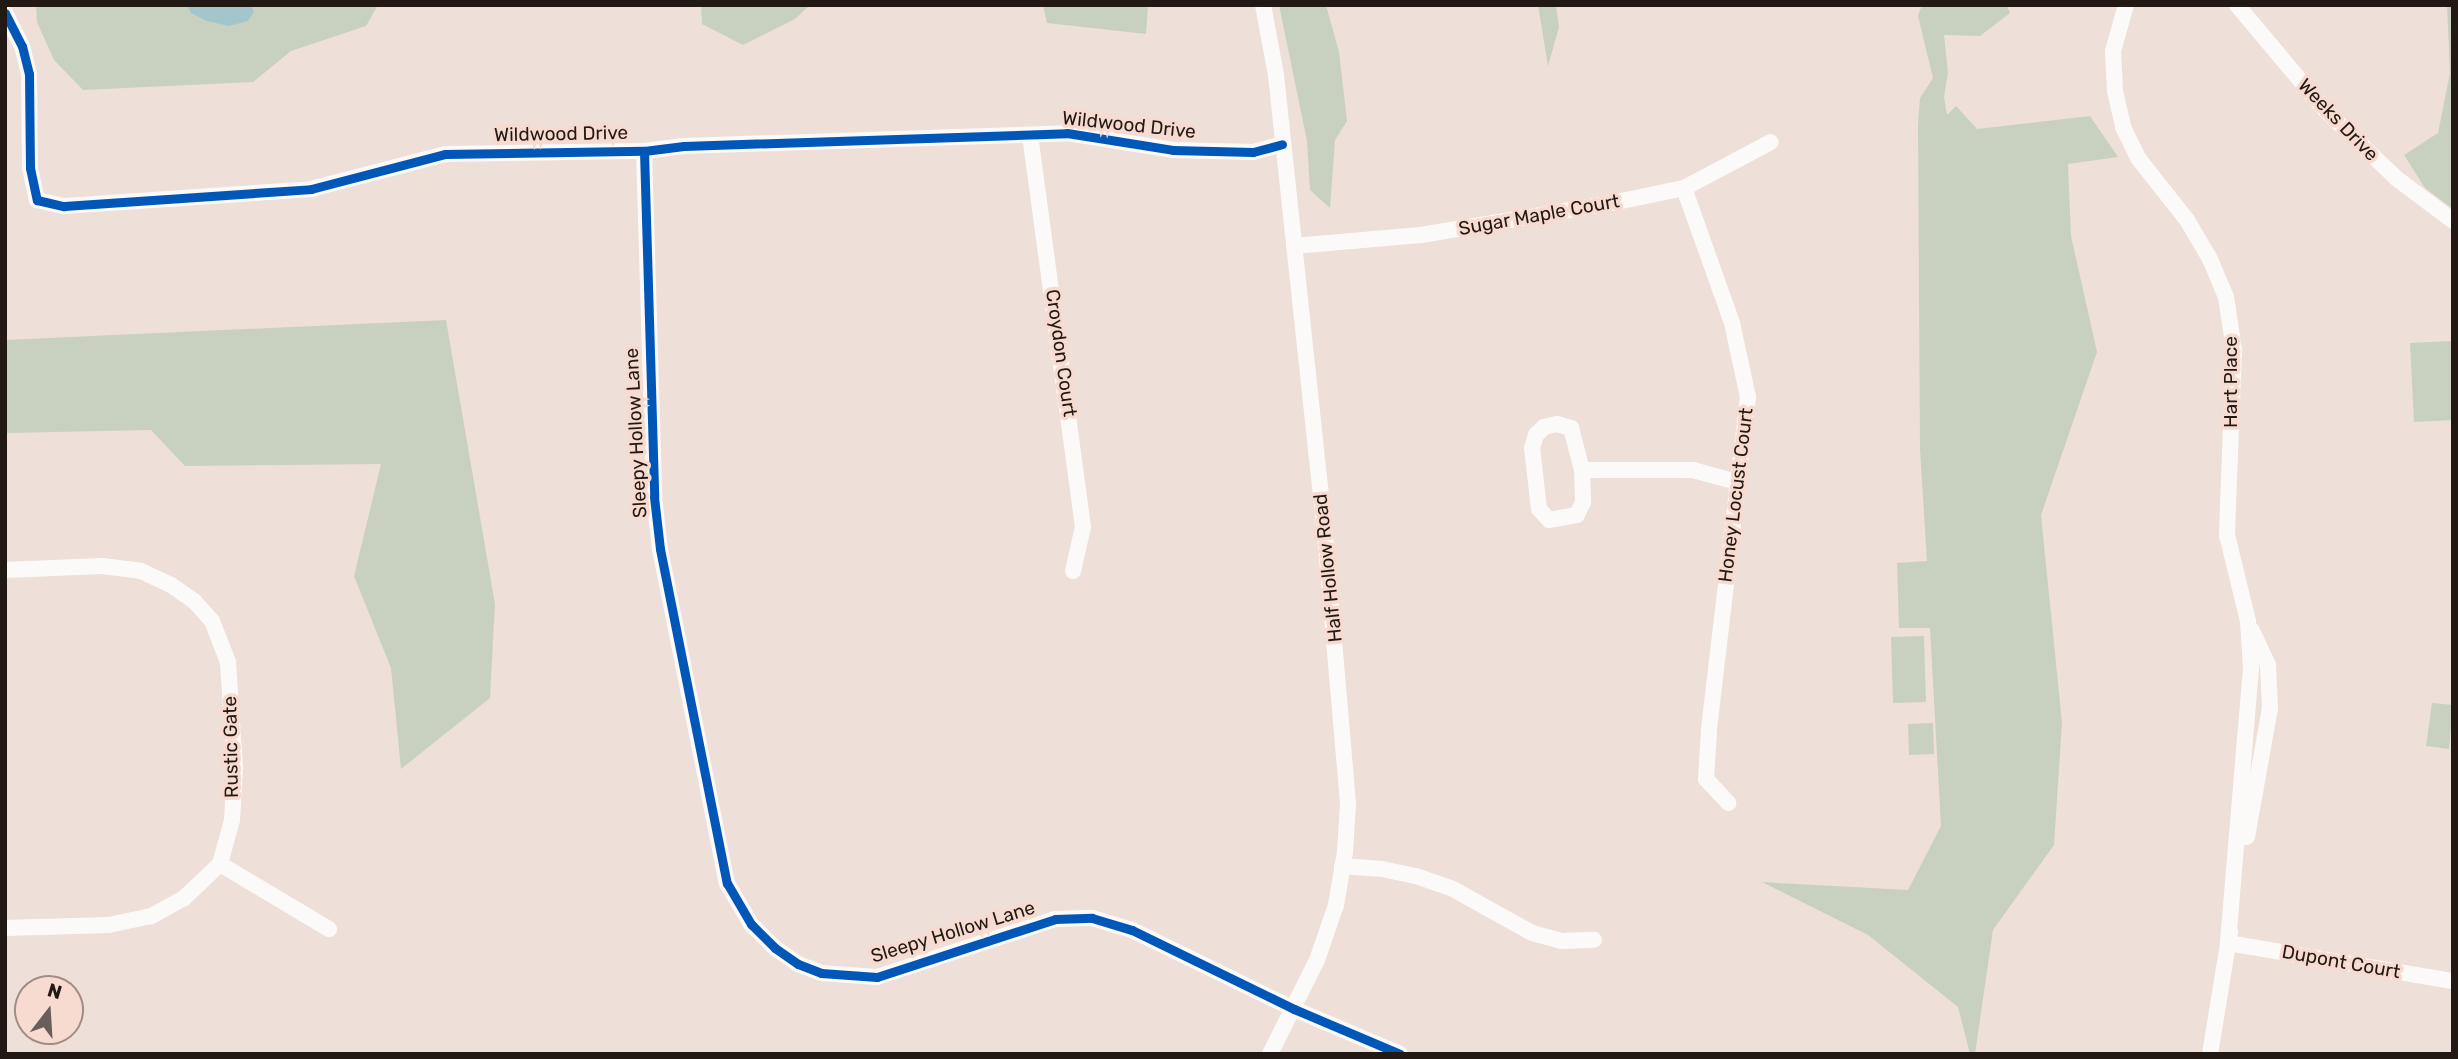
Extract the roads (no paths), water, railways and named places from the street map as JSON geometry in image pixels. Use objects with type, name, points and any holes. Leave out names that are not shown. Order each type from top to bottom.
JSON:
[{"type":"street","name":"Half Hollow Road","points":[[1263,5],[1276,75],[1325,535],[1348,804],[1336,905],[1317,960],[1270,1054]]},
{"type":"street","name":"Hart Place","points":[[2126,5],[2113,51],[2115,91],[2123,127],[2145,169],[2187,219],[2210,259],[2226,297],[2234,350],[2227,535],[2248,621],[2251,681],[2228,943],[2210,1054]]},
{"type":"street","name":"Weeks Drive","points":[[2237,5],[2326,111],[2396,178],[2453,221]]},
{"type":"street","name":"Wildwood Drive","points":[[5,13],[22,46],[29,74],[30,168],[37,200],[64,206],[311,189],[445,154],[645,151],[684,146],[1067,133],[1173,150],[1253,152],[1282,144]]},
{"type":"street","name":"Croydon Court","points":[[1030,135],[1083,527],[1073,571]]},
{"type":"street","name":"Sugar Maple Court","points":[[1294,246],[1447,231],[1612,204],[1684,188],[1772,142]]},
{"type":"street","name":"Sleepy Hollow Lane","points":[[645,151],[654,497],[660,549],[727,883],[751,924],[775,948],[798,964],[821,973],[877,977],[1055,919],[1093,918],[1132,930],[1294,1009]]},
{"type":"street","name":"Honey Locust Court","points":[[1684,188],[1732,323],[1744,366],[1748,397],[1706,779],[1728,803]]},
{"type":"street","points":[[1557,424],[1572,428],[1582,470],[1583,502],[1577,514],[1549,520],[1539,509],[1532,448],[1536,435],[1544,427],[1557,424]]},
{"type":"street","points":[[1582,470],[1692,470],[1737,482]]},
{"type":"street","name":"Rustic Gate","points":[[5,569],[102,566],[141,571],[171,585],[195,602],[212,621],[228,662],[235,767],[232,820],[220,864]]},
{"type":"street","points":[[5,928],[110,925],[151,916],[184,898],[220,864],[329,929]]},
{"type":"street","points":[[1342,866],[1382,869],[1416,876],[1453,889],[1532,933],[1561,941],[1594,940]]},
{"type":"street","name":"Dupont Court","points":[[2228,943],[2453,981]]},
{"type":"street","points":[[1294,1009],[1400,1054]]},
{"type":"water","points":[[187,5],[251,5],[254,12],[248,21],[229,26],[207,21],[191,13]]}]
